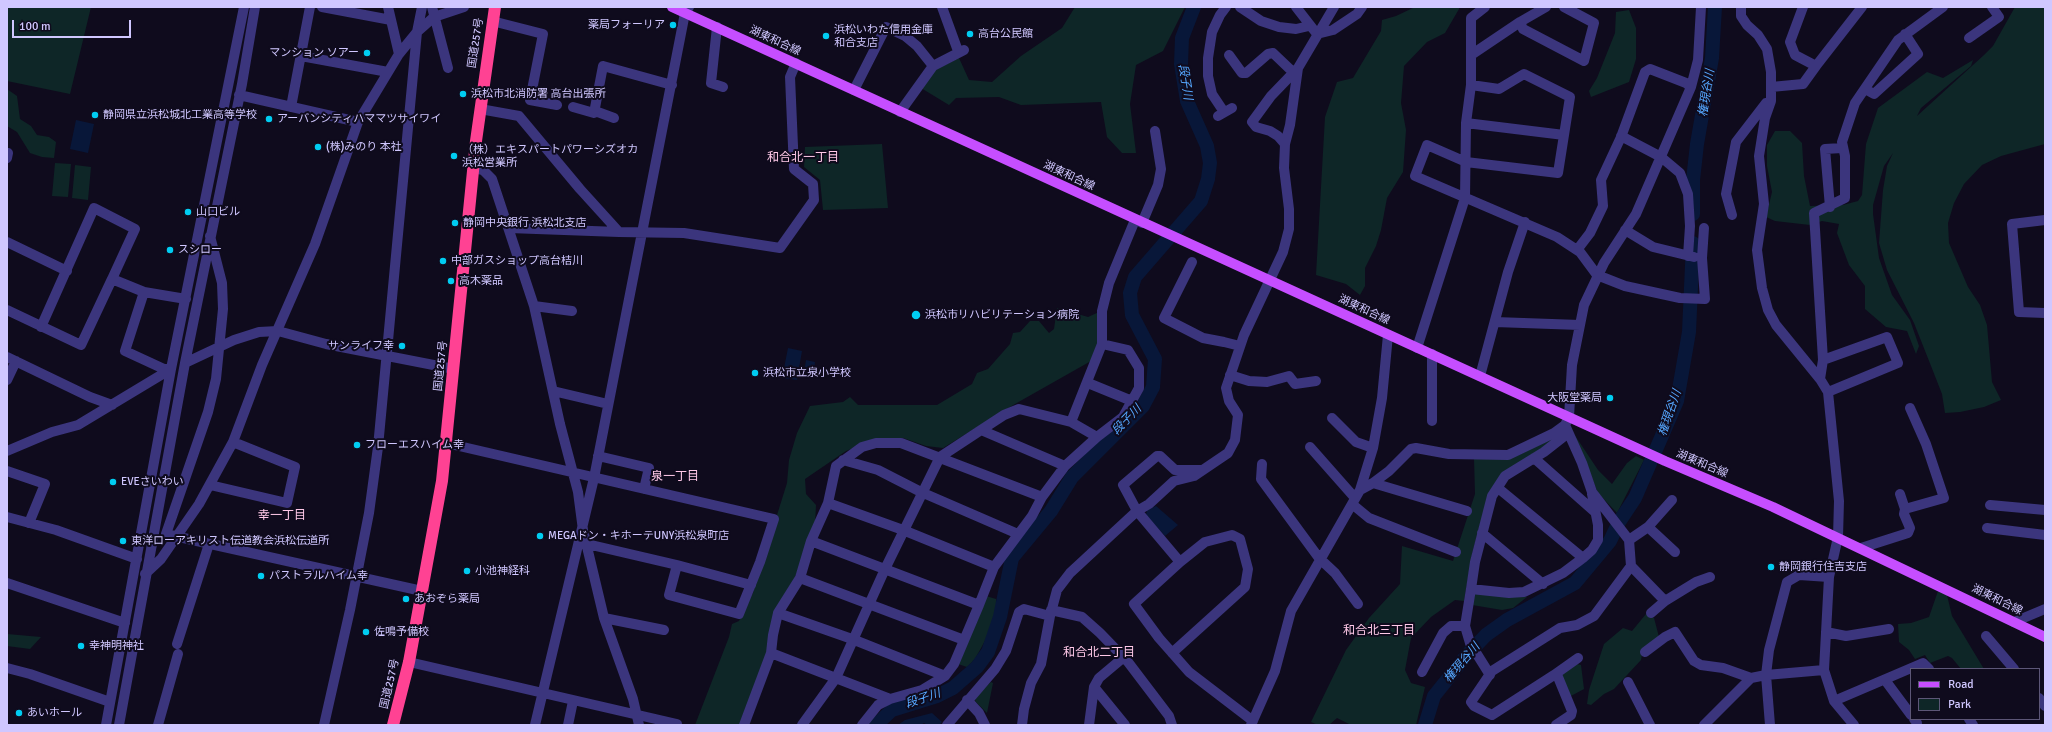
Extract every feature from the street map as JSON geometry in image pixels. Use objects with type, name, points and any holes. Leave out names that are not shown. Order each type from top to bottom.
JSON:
[{"type":"highway","name":"国道257号","points":[[393,725],[408,662],[442,481],[480,109],[495,7]]},
{"type":"main road","name":"湖東和合線","points":[[672,7],[687,10],[717,27],[796,64],[1480,376],[1567,425],[1640,449],[1838,537],[2045,637]]},
{"type":"street","points":[[104,723],[110,702],[125,623],[171,369],[244,7]]},
{"type":"street","points":[[118,725],[185,363],[239,95],[255,7]]},
{"type":"street","points":[[291,107],[310,7]]},
{"type":"street","points":[[322,7],[391,20]]},
{"type":"street","points":[[388,7],[399,54]]},
{"type":"street","points":[[324,725],[369,513],[378,446],[417,32],[422,7]]},
{"type":"street","points":[[432,7],[448,68]]},
{"type":"street","points":[[171,536],[210,485],[233,442],[262,365],[326,216],[358,122],[399,54],[417,32],[434,17],[464,7]]},
{"type":"street","points":[[900,112],[933,66],[961,51],[942,7]]},
{"type":"street","points":[[1225,112],[1212,94],[1208,76],[1208,58],[1212,32],[1220,14],[1226,7]]},
{"type":"street","points":[[1240,7],[1261,21],[1279,27],[1296,29],[1309,26]]},
{"type":"street","points":[[1296,7],[1309,26],[1317,34]]},
{"type":"street","points":[[1285,144],[1278,136],[1270,131],[1256,127],[1252,122],[1271,96],[1295,70],[1334,7]]},
{"type":"street","points":[[1317,34],[1333,30],[1357,14],[1362,7]]},
{"type":"street","points":[[1417,348],[1465,198],[1466,123],[1471,85],[1470,18],[1485,7]]},
{"type":"street","points":[[1471,55],[1520,22],[1546,7]]},
{"type":"street","points":[[1520,22],[1523,29],[1584,61],[1594,23],[1564,7]]},
{"type":"street","points":[[1471,589],[1509,593],[1524,592],[1543,584],[1583,558],[1592,550],[1598,540],[1598,525],[1592,492],[1567,425],[1572,365],[1584,305],[1597,275],[1636,214],[1691,87],[1698,60],[1702,7]]},
{"type":"street","points":[[1741,7],[1741,16],[1747,25],[1758,34],[1767,49],[1771,72],[1771,92],[1762,130],[1759,156],[1764,204],[1757,250],[1758,268],[1768,310],[1776,325],[1820,379],[1828,392],[1839,501],[1838,537],[1829,578],[1824,670],[1834,701],[1854,725]]},
{"type":"street","points":[[1803,7],[1790,42],[1795,55],[1816,66]]},
{"type":"street","points":[[1732,215],[1726,194],[1736,142],[1771,92],[1803,84],[1862,7]]},
{"type":"street","points":[[1820,379],[1823,360],[1814,213],[1830,207],[1845,198],[1845,156],[1842,148],[1846,128],[1855,103],[1898,40],[1943,7]]},
{"type":"street","points":[[1969,38],[1999,17],[1992,7]]},
{"type":"street","points":[[535,725],[583,530],[687,10]]},
{"type":"street","points":[[492,21],[544,34],[530,100],[557,105]]},
{"type":"street","points":[[717,27],[710,83],[722,87]]},
{"type":"street","points":[[854,90],[886,27],[905,36],[917,46],[933,66]]},
{"type":"street","points":[[1865,89],[1874,94],[1918,54],[1905,34]]},
{"type":"street","points":[[1228,55],[1242,73],[1246,73],[1268,54],[1273,53],[1295,70]]},
{"type":"street","points":[[301,56],[388,72]]},
{"type":"street","points":[[509,228],[684,233],[780,248],[814,200],[813,184],[794,169],[790,77],[796,64]]},
{"type":"street","points":[[594,111],[603,66],[672,85]]},
{"type":"street","points":[[1577,250],[1590,234],[1603,206],[1601,180],[1621,136],[1645,72],[1650,69],[1686,83],[1691,87]]},
{"type":"street","points":[[1022,725],[1031,683],[1042,664],[1050,613],[1057,590],[1070,574],[1096,551],[1137,510],[1149,504],[1174,481],[1194,476],[1228,453],[1235,440],[1238,415],[1229,401],[1226,388],[1240,346],[1283,252],[1289,229],[1289,208],[1284,168],[1285,144],[1290,125],[1295,70]]},
{"type":"street","points":[[1471,85],[1499,89],[1524,74],[1570,98],[1558,173],[1466,162],[1427,145],[1415,176],[1557,237],[1577,250],[1597,275],[1625,286],[1680,298],[1705,298],[1702,258],[1704,228]]},
{"type":"street","points":[[239,95],[358,122]]},
{"type":"street","points":[[574,106],[614,118]]},
{"type":"street","points":[[480,109],[519,116],[580,190],[619,232]]},
{"type":"street","points":[[1466,123],[1564,135]]},
{"type":"street","points":[[1071,422],[1088,383],[1102,344],[1102,311],[1109,283],[1158,185],[1161,169],[1155,131]]},
{"type":"street","points":[[1621,136],[1661,157],[1680,173],[1688,194],[1690,226],[1688,256]]},
{"type":"street","points":[[1830,207],[1825,149],[1842,148]]},
{"type":"street","points":[[474,168],[483,170],[492,179],[534,306],[553,392],[578,492],[583,530],[604,618],[638,720]]},
{"type":"street","points":[[7,310],[41,327],[81,345],[135,229],[94,208],[41,327]]},
{"type":"street","points":[[2045,220],[2012,224],[2019,312],[2045,312]]},
{"type":"street","points":[[1480,376],[1508,272],[1525,222]]},
{"type":"street","points":[[1625,230],[1652,247],[1702,258]]},
{"type":"street","points":[[145,574],[161,559],[171,536],[208,412],[216,379],[223,309],[222,283],[210,236]]},
{"type":"street","points":[[7,242],[67,271]]},
{"type":"street","points":[[1192,262],[1164,318],[1203,338],[1240,346]]},
{"type":"street","points":[[112,279],[144,292],[186,299]]},
{"type":"street","points":[[144,292],[125,351],[164,369],[171,369]]},
{"type":"street","points":[[534,306],[572,311]]},
{"type":"street","points":[[1495,322],[1580,325]]},
{"type":"street","points":[[185,363],[219,346],[259,332],[278,330],[326,344],[386,357],[454,369]]},
{"type":"street","points":[[1172,653],[1245,587],[1248,569],[1240,539],[1232,535],[1205,542],[1180,562],[1134,604],[1159,638],[1172,653],[1189,672],[1252,723],[1275,671],[1291,611],[1319,558],[1356,497],[1373,448],[1382,398],[1388,334]]},
{"type":"street","points":[[1823,360],[1886,337],[1898,363],[1828,392]]},
{"type":"street","points":[[862,725],[878,706],[890,698],[922,690],[945,676],[954,664],[994,567],[1032,516],[1042,497],[1065,466],[1097,437],[1123,417],[1139,388],[1139,368],[1128,350],[1102,344]]},
{"type":"street","points":[[1432,354],[1432,421]]},
{"type":"street","points":[[7,380],[12,359],[90,397],[112,405]]},
{"type":"street","points":[[7,451],[52,432],[78,425],[171,369]]},
{"type":"street","points":[[1230,376],[1249,381],[1266,382],[1289,376],[1295,384],[1316,381]]},
{"type":"street","points":[[1088,383],[1132,401]]},
{"type":"street","points":[[553,392],[608,404]]},
{"type":"street","points":[[1905,509],[1944,498],[1926,444],[1910,408]]},
{"type":"street","points":[[802,725],[836,678],[852,639],[921,492],[940,457],[1004,415],[1019,409],[1071,422],[1097,437]]},
{"type":"street","points":[[1332,418],[1356,442],[1373,448]]},
{"type":"street","points":[[1490,675],[1470,643],[1465,626],[1475,562],[1492,496],[1505,476],[1544,452],[1567,425]]},
{"type":"street","points":[[1356,497],[1388,472],[1411,449],[1416,448],[1450,454],[1508,455],[1567,425]]},
{"type":"street","points":[[981,430],[1065,466]]},
{"type":"street","points":[[210,485],[288,503],[295,467],[233,442]]},
{"type":"street","points":[[446,443],[774,520],[739,614],[669,595],[677,565]]},
{"type":"street","points":[[744,725],[771,653],[778,613],[800,578],[811,541],[828,503],[836,466],[862,447],[876,443],[901,443],[1042,497]]},
{"type":"street","points":[[1310,447],[1356,497],[1369,518],[1456,552]]},
{"type":"street","points":[[598,456],[648,468],[644,489]]},
{"type":"street","points":[[1180,562],[1137,510],[1123,485],[1157,456],[1160,456],[1175,470],[1203,470]]},
{"type":"street","points":[[1534,458],[1595,512]]},
{"type":"street","points":[[844,460],[878,470],[921,492],[1018,534]]},
{"type":"street","points":[[1262,464],[1261,479],[1319,558],[1335,573],[1358,604]]},
{"type":"street","points":[[7,471],[45,484],[29,524]]},
{"type":"street","points":[[1373,483],[1467,511]]},
{"type":"street","points":[[1498,488],[1583,558]]},
{"type":"street","points":[[1592,492],[1627,537],[1631,566],[1665,601]]},
{"type":"street","points":[[1861,548],[1908,533],[1910,528],[1904,514],[1905,509],[1900,494]]},
{"type":"street","points":[[1627,537],[1648,526],[1672,500]]},
{"type":"street","points":[[828,503],[904,530],[994,567]]},
{"type":"street","points":[[1990,505],[2045,510]]},
{"type":"street","points":[[7,517],[56,530],[137,559]]},
{"type":"street","points":[[1648,526],[1675,552]]},
{"type":"street","points":[[1987,528],[2045,535]]},
{"type":"street","points":[[153,532],[422,591]]},
{"type":"street","points":[[1482,533],[1543,584]]},
{"type":"street","points":[[811,541],[979,605]]},
{"type":"street","points":[[158,725],[177,649],[209,544]]},
{"type":"street","points":[[587,544],[677,565],[751,585]]},
{"type":"street","points":[[1578,658],[1492,715],[1474,706],[1471,702],[1492,671],[1560,628],[1577,625],[1594,616],[1631,566]]},
{"type":"street","points":[[1770,725],[1766,675],[1769,650],[1787,582],[1799,575],[1829,578]]},
{"type":"street","points":[[1651,613],[1665,601],[1696,582],[1710,577]]},
{"type":"street","points":[[800,578],[964,640]]},
{"type":"street","points":[[7,583],[77,608],[125,623]]},
{"type":"street","points":[[947,725],[995,669],[1006,651],[1019,612],[1024,608],[1082,617],[1124,657],[1169,716],[1172,725]]},
{"type":"street","points":[[2014,622],[2045,609]]},
{"type":"street","points":[[778,613],[852,639],[945,676]]},
{"type":"street","points":[[604,618],[664,630]]},
{"type":"street","points":[[1422,672],[1443,633],[1451,626],[1465,626]]},
{"type":"street","points":[[1826,632],[1846,636],[1889,629]]},
{"type":"street","points":[[1646,652],[1665,637],[1675,632],[1694,661],[1701,665],[1723,668],[1751,678],[1766,675],[1824,670]]},
{"type":"street","points":[[1986,636],[2013,668]]},
{"type":"street","points":[[771,653],[890,698]]},
{"type":"street","points":[[1089,725],[1094,687],[1099,678],[1124,657]]},
{"type":"street","points":[[408,662],[574,701],[638,720],[676,724]]},
{"type":"street","points":[[1834,701],[1923,662],[1928,668]]},
{"type":"street","points":[[7,668],[30,674],[110,702]]},
{"type":"street","points":[[1554,675],[1558,677],[1572,711],[1570,715],[1556,725]]},
{"type":"street","points":[[1704,725],[1751,678]]},
{"type":"street","points":[[1884,680],[1910,714]]},
{"type":"street","points":[[1628,682],[1650,725]]},
{"type":"street","points":[[1094,687],[1125,725]]},
{"type":"street","points":[[967,700],[980,713],[985,725]]},
{"type":"street","points":[[568,725],[574,701]]},
{"type":"green space","points":[[7,7],[91,7],[70,94],[7,81]]},
{"type":"green space","points":[[1075,7],[1185,7],[1163,51],[1136,65],[1130,104],[1136,153],[1122,153],[1107,137],[1101,102],[1021,105],[999,97],[956,98],[949,105],[921,88],[934,70],[959,58],[969,80],[992,82],[1021,56],[1062,28]]},
{"type":"green space","points":[[1415,7],[1459,7],[1459,9],[1445,33],[1427,42],[1404,66],[1401,103],[1406,130],[1403,172],[1387,198],[1381,230],[1376,246],[1365,268],[1365,286],[1360,295],[1346,284],[1316,275],[1325,117],[1337,82],[1353,78],[1381,31],[1382,20],[1396,16]]},
{"type":"green space","points":[[2015,7],[2045,7],[2045,144],[2001,156],[1982,165],[1964,184],[1954,203],[1948,223],[1949,243],[1968,287],[1980,305],[1987,325],[1992,382],[2001,400],[1984,407],[1960,412],[1945,413],[1942,394],[1914,323],[1887,270],[1879,243],[1883,190],[1887,166],[1893,153],[1884,166],[1873,205],[1873,214],[1879,258],[1892,295],[1910,320],[1919,346],[1916,354],[1907,331],[1886,327],[1865,309],[1865,286],[1849,265],[1837,233],[1839,224],[1822,221],[1810,225],[1775,221],[1766,217],[1772,192],[1767,166],[1767,145],[1775,131],[1790,131],[1802,143],[1804,176],[1810,206],[1843,205],[1858,201],[1862,195],[1866,144],[1878,108],[1927,72],[1943,78],[1973,60],[1971,66],[1921,108],[1917,116],[1993,46]]},
{"type":"green space","points":[[1629,10],[1636,28],[1636,59],[1629,82],[1591,97],[1589,91],[1597,78],[1615,33],[1616,12]]},
{"type":"green space","points":[[7,89],[17,96],[20,119],[31,126],[37,135],[49,137],[56,142],[54,158],[42,157],[30,153],[17,132],[7,126]]},
{"type":"green space","points":[[882,144],[888,208],[823,210],[820,180],[804,167],[805,147]]},
{"type":"green space","points":[[55,163],[71,164],[68,197],[52,196]]},
{"type":"green space","points":[[75,165],[91,167],[88,200],[72,198]]},
{"type":"green space","points":[[1057,308],[1088,317],[1099,312],[1098,342],[1091,361],[1015,404],[943,448],[926,446],[903,438],[878,438],[846,451],[805,479],[806,494],[816,505],[815,524],[740,725],[695,725],[729,637],[732,624],[739,621],[746,603],[753,593],[759,570],[779,518],[777,515],[787,483],[789,460],[797,433],[810,406],[843,402],[850,397],[858,405],[937,405],[972,384],[977,373],[988,369],[1010,344],[1013,333],[1020,332],[1030,321],[1039,321],[1049,333],[1054,329]]},
{"type":"green space","points":[[1560,433],[1560,437],[1514,467],[1485,507],[1473,550],[1464,601],[1455,600],[1431,617],[1411,638],[1405,670],[1411,683],[1425,687],[1416,725],[1351,725],[1337,718],[1329,725],[1318,725],[1311,722],[1346,650],[1369,618],[1400,584],[1402,546],[1453,561],[1475,494],[1474,458],[1519,455]]},
{"type":"green space","points":[[1574,434],[1598,470],[1612,484],[1627,463],[1636,456],[1644,460],[1617,513],[1598,493]]},
{"type":"green space","points":[[1938,591],[1947,595],[1952,616],[1983,668],[1960,668],[1952,658],[1948,656],[1930,663],[1925,655],[1915,659],[1909,650],[1899,642],[1898,624],[1911,623],[1929,617]]},
{"type":"green space","points":[[1475,593],[1527,597],[1513,608],[1502,610],[1472,605]]},
{"type":"green space","points":[[986,596],[996,599],[997,612],[992,628],[975,659],[967,667],[958,664]]},
{"type":"green space","points":[[1646,614],[1654,618],[1659,637],[1643,649],[1641,660],[1614,689],[1604,694],[1591,705],[1587,704],[1589,690],[1604,644],[1623,628],[1632,631]]},
{"type":"green space","points":[[7,634],[41,637],[30,649],[7,646]]},
{"type":"green space","points":[[1577,664],[1581,665],[1584,689],[1569,697],[1559,674]]},
{"type":"green space","points":[[991,682],[993,683],[987,713],[975,701],[977,695]]},
{"type":"water","points":[[76,120],[94,124],[88,153],[70,149]]},
{"type":"water","points":[[788,348],[802,351],[797,380],[782,378]]},
{"type":"water","points":[[806,360],[815,362],[813,375],[804,373]]},
{"type":"water","points":[[1156,506],[1178,525],[1165,536],[1146,515],[1147,510]]},
{"type":"water","points":[[932,713],[942,722],[939,725],[927,725],[924,723],[921,725],[898,725],[905,720]]},
{"type":"waterway","name":"段子川","points":[[876,725],[892,710],[937,696],[953,688],[977,667],[988,652],[1000,617],[1012,558],[1051,511],[1072,477],[1143,406],[1153,387],[1155,359],[1132,315],[1130,293],[1135,277],[1201,201],[1208,179],[1210,163],[1207,146],[1187,101],[1181,64],[1182,38],[1194,7]]},
{"type":"waterway","name":"権現谷川","points":[[1693,214],[1693,180],[1697,144],[1712,58],[1715,7]]},
{"type":"waterway","name":"権現谷川","points":[[1425,725],[1434,696],[1466,656],[1486,635],[1507,620],[1575,583],[1610,541],[1619,522],[1635,498],[1677,401],[1689,332],[1693,243]]},
{"type":"place","name":"薬局フォーリア","points":[[673,25]]},
{"type":"place","name":"高台公民館","points":[[970,34]]},
{"type":"place","name":"浜松いわた信用金庫 和合支店","points":[[826,36]]},
{"type":"place","name":"マンション ソアー","points":[[367,53]]},
{"type":"place","name":"浜松市北消防署 高台出張所","points":[[463,94]]},
{"type":"place","name":"静岡県立浜松城北工業高等学校","points":[[95,115]]},
{"type":"place","name":"アーバンシティハママツサイワイ","points":[[269,119]]},
{"type":"place","name":"(株)みのり 本社","points":[[318,147]]},
{"type":"place","name":"（株）エキスパートパワーシズオカ 浜松営業所","points":[[454,156]]},
{"type":"place","name":"山口ビル","points":[[188,212]]},
{"type":"place","name":"静岡中央銀行 浜松北支店","points":[[455,223]]},
{"type":"place","name":"スシロー","points":[[170,250]]},
{"type":"place","name":"中部ガスショップ高台桔川","points":[[443,261]]},
{"type":"place","name":"高木薬品","points":[[451,281]]},
{"type":"place","name":"浜松市リハビリテーション病院","points":[[916,315]]},
{"type":"place","name":"サンライフ幸","points":[[402,346]]},
{"type":"place","name":"浜松市立泉小学校","points":[[755,373]]},
{"type":"place","name":"大阪堂薬局","points":[[1610,398]]},
{"type":"place","name":"フローエスハイム幸","points":[[357,445]]},
{"type":"place","name":"EVEさいわい","points":[[113,482]]},
{"type":"place","name":"MEGAドン・キホーテUNY浜松泉町店","points":[[540,536]]},
{"type":"place","name":"東洋ローアキリスト伝道教会浜松伝道所","points":[[123,541]]},
{"type":"place","name":"静岡銀行住吉支店","points":[[1771,567]]},
{"type":"place","name":"小池神経科","points":[[467,571]]},
{"type":"place","name":"パストラルハイム幸","points":[[261,576]]},
{"type":"place","name":"あおぞら薬局","points":[[406,599]]},
{"type":"place","name":"佐鳴予備校","points":[[366,632]]},
{"type":"place","name":"幸神明神社","points":[[81,646]]},
{"type":"place","name":"あいホール","points":[[19,713]]},
{"type":"district","name":"和合北一丁目","points":[[803,158]]},
{"type":"district","name":"泉一丁目","points":[[675,477]]},
{"type":"district","name":"幸一丁目","points":[[282,516]]},
{"type":"district","name":"和合北三丁目","points":[[1379,631]]},
{"type":"district","name":"和合北二丁目","points":[[1099,653]]}]
